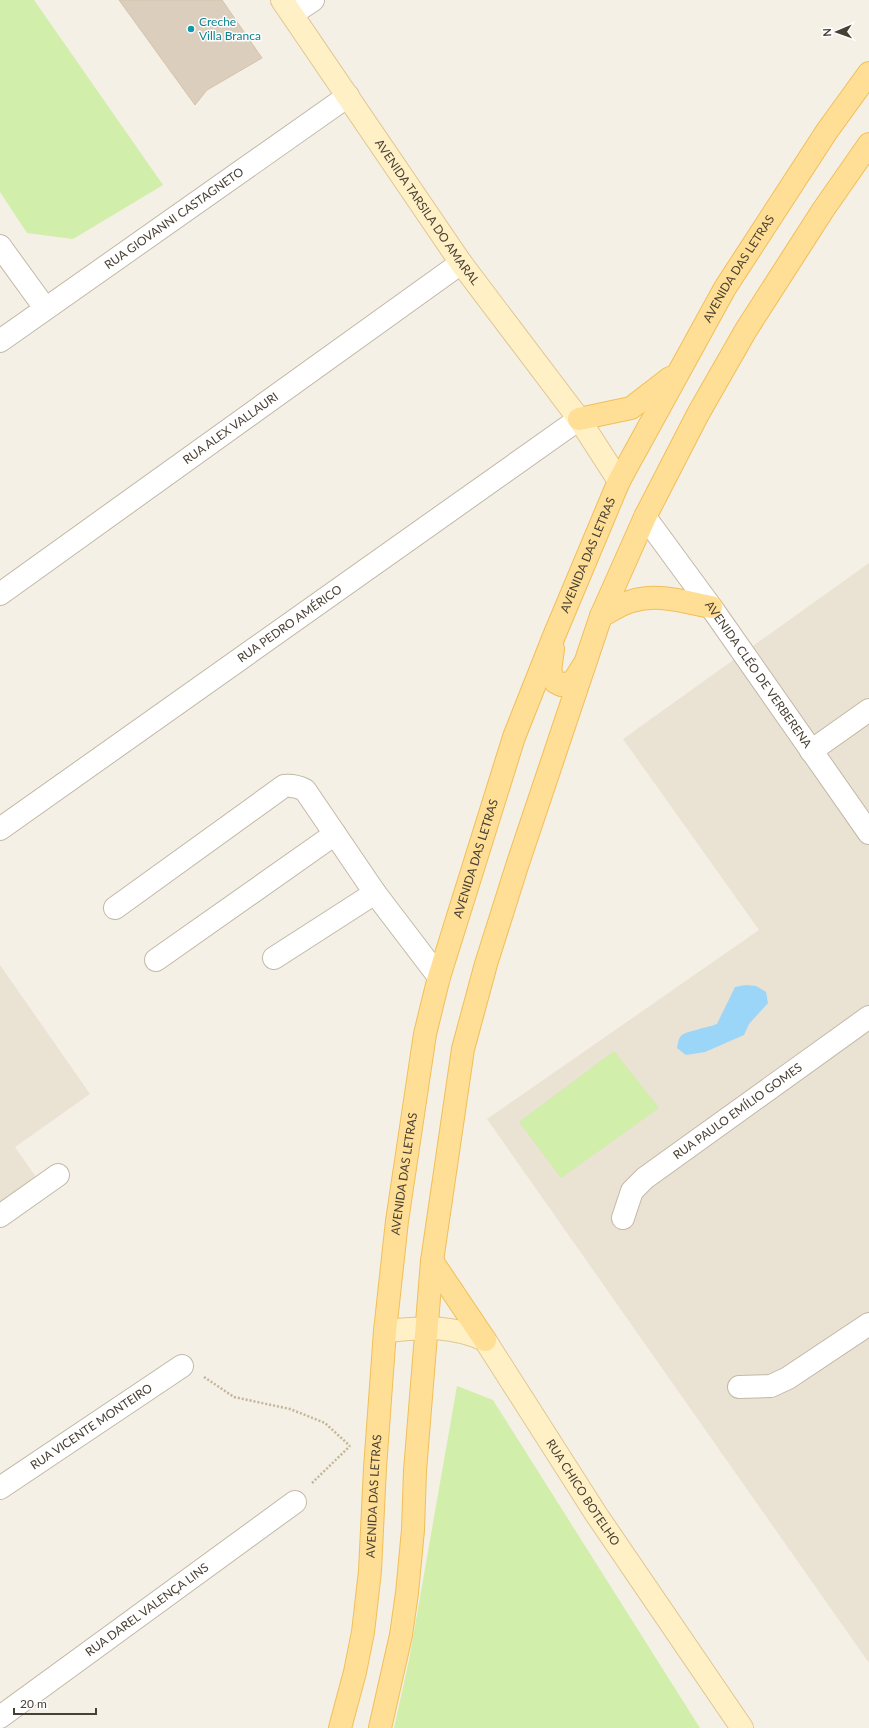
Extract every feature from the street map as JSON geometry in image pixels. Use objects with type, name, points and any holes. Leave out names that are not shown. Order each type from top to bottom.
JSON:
[{"type":"main road","name":"AVENIDA DAS LETRAS","points":[[340,1728],[355,1672],[363,1632],[370,1571],[375,1468],[385,1331],[397,1221],[425,1034],[439,977],[514,737],[554,636],[619,481],[725,288],[827,131],[869,73]]},
{"type":"main road","points":[[827,131],[857,103],[869,101]]},
{"type":"main road","points":[[380,1728],[399,1642],[407,1593],[413,1530],[415,1471],[432,1261],[463,1049],[486,964],[514,873],[588,655],[602,616],[645,517],[698,414],[746,330],[866,148]]},
{"type":"main road","points":[[579,419],[630,408],[678,373]]},
{"type":"main road","points":[[602,616],[630,601],[644,598],[669,598],[711,607]]},
{"type":"main road","points":[[554,636],[550,671],[555,682],[561,685],[573,682],[588,655]]},
{"type":"main road","points":[[432,1261],[485,1340]]},
{"type":"street","points":[[287,7],[313,0]]},
{"type":"street","name":"AVENIDA TARSILA DO AMARAL","points":[[287,7],[461,263],[579,419],[619,481]]},
{"type":"street","name":"RUA GIOVANNI CASTAGNETO","points":[[0,341],[348,96]]},
{"type":"street","points":[[0,246],[45,308]]},
{"type":"street","name":"RUA ALEX VALLAURI","points":[[0,594],[461,263]]},
{"type":"street","name":"RUA PEDRO AMÉRICO","points":[[0,829],[579,419]]},
{"type":"street","name":"AVENIDA CLÉO DE VERBERENA","points":[[645,517],[711,607],[869,833]]},
{"type":"street","points":[[812,751],[869,710]]},
{"type":"street","points":[[115,908],[284,786],[291,785],[305,790],[375,893],[439,977]]},
{"type":"street","points":[[156,960],[335,834]]},
{"type":"street","points":[[274,958],[375,893]]},
{"type":"street","name":"RUA PAULO EMÍLIO GOMES","points":[[623,1218],[632,1191],[645,1178],[869,1017]]},
{"type":"street","points":[[0,1216],[58,1174]]},
{"type":"street","points":[[739,1388],[771,1386],[788,1378],[869,1324]]},
{"type":"street","points":[[385,1331],[427,1328],[453,1330],[469,1333],[485,1340]]},
{"type":"street","name":"RUA CHICO BOTELHO","points":[[485,1340],[596,1514],[742,1728]]},
{"type":"street","name":"RUA VICENTE MONTEIRO","points":[[0,1488],[182,1366]]},
{"type":"street","name":"RUA DAREL VALENÇA LINS","points":[[0,1717],[295,1502]]},
{"type":"path","points":[[182,1366],[206,1378],[234,1397],[290,1409],[325,1423],[350,1446],[361,1451],[375,1468]]},
{"type":"path","points":[[295,1502],[323,1470],[350,1446]]},
{"type":"shaded area","points":[[869,563],[869,1663],[487,1119],[759,930],[623,739]]},
{"type":"shaded area","points":[[0,965],[90,1094],[15,1147],[36,1177],[0,1203]]},
{"type":"green space","points":[[0,0],[34,0],[163,185],[73,239],[27,233],[0,192]]},
{"type":"green space","points":[[614,1051],[659,1108],[561,1178],[519,1122]]},
{"type":"green space","points":[[457,1386],[493,1400],[700,1728],[394,1728],[409,1660]]},
{"type":"water","points":[[746,985],[756,986],[766,992],[768,1003],[749,1024],[744,1035],[705,1052],[686,1055],[677,1048],[679,1039],[683,1034],[717,1024],[735,987]]},
{"type":"building","name":"Creche Villa Branca","points":[[119,0],[222,0],[262,58],[207,90],[195,105]]},
{"type":"place","name":"Creche Villa Branca","points":[[191,29]]}]
